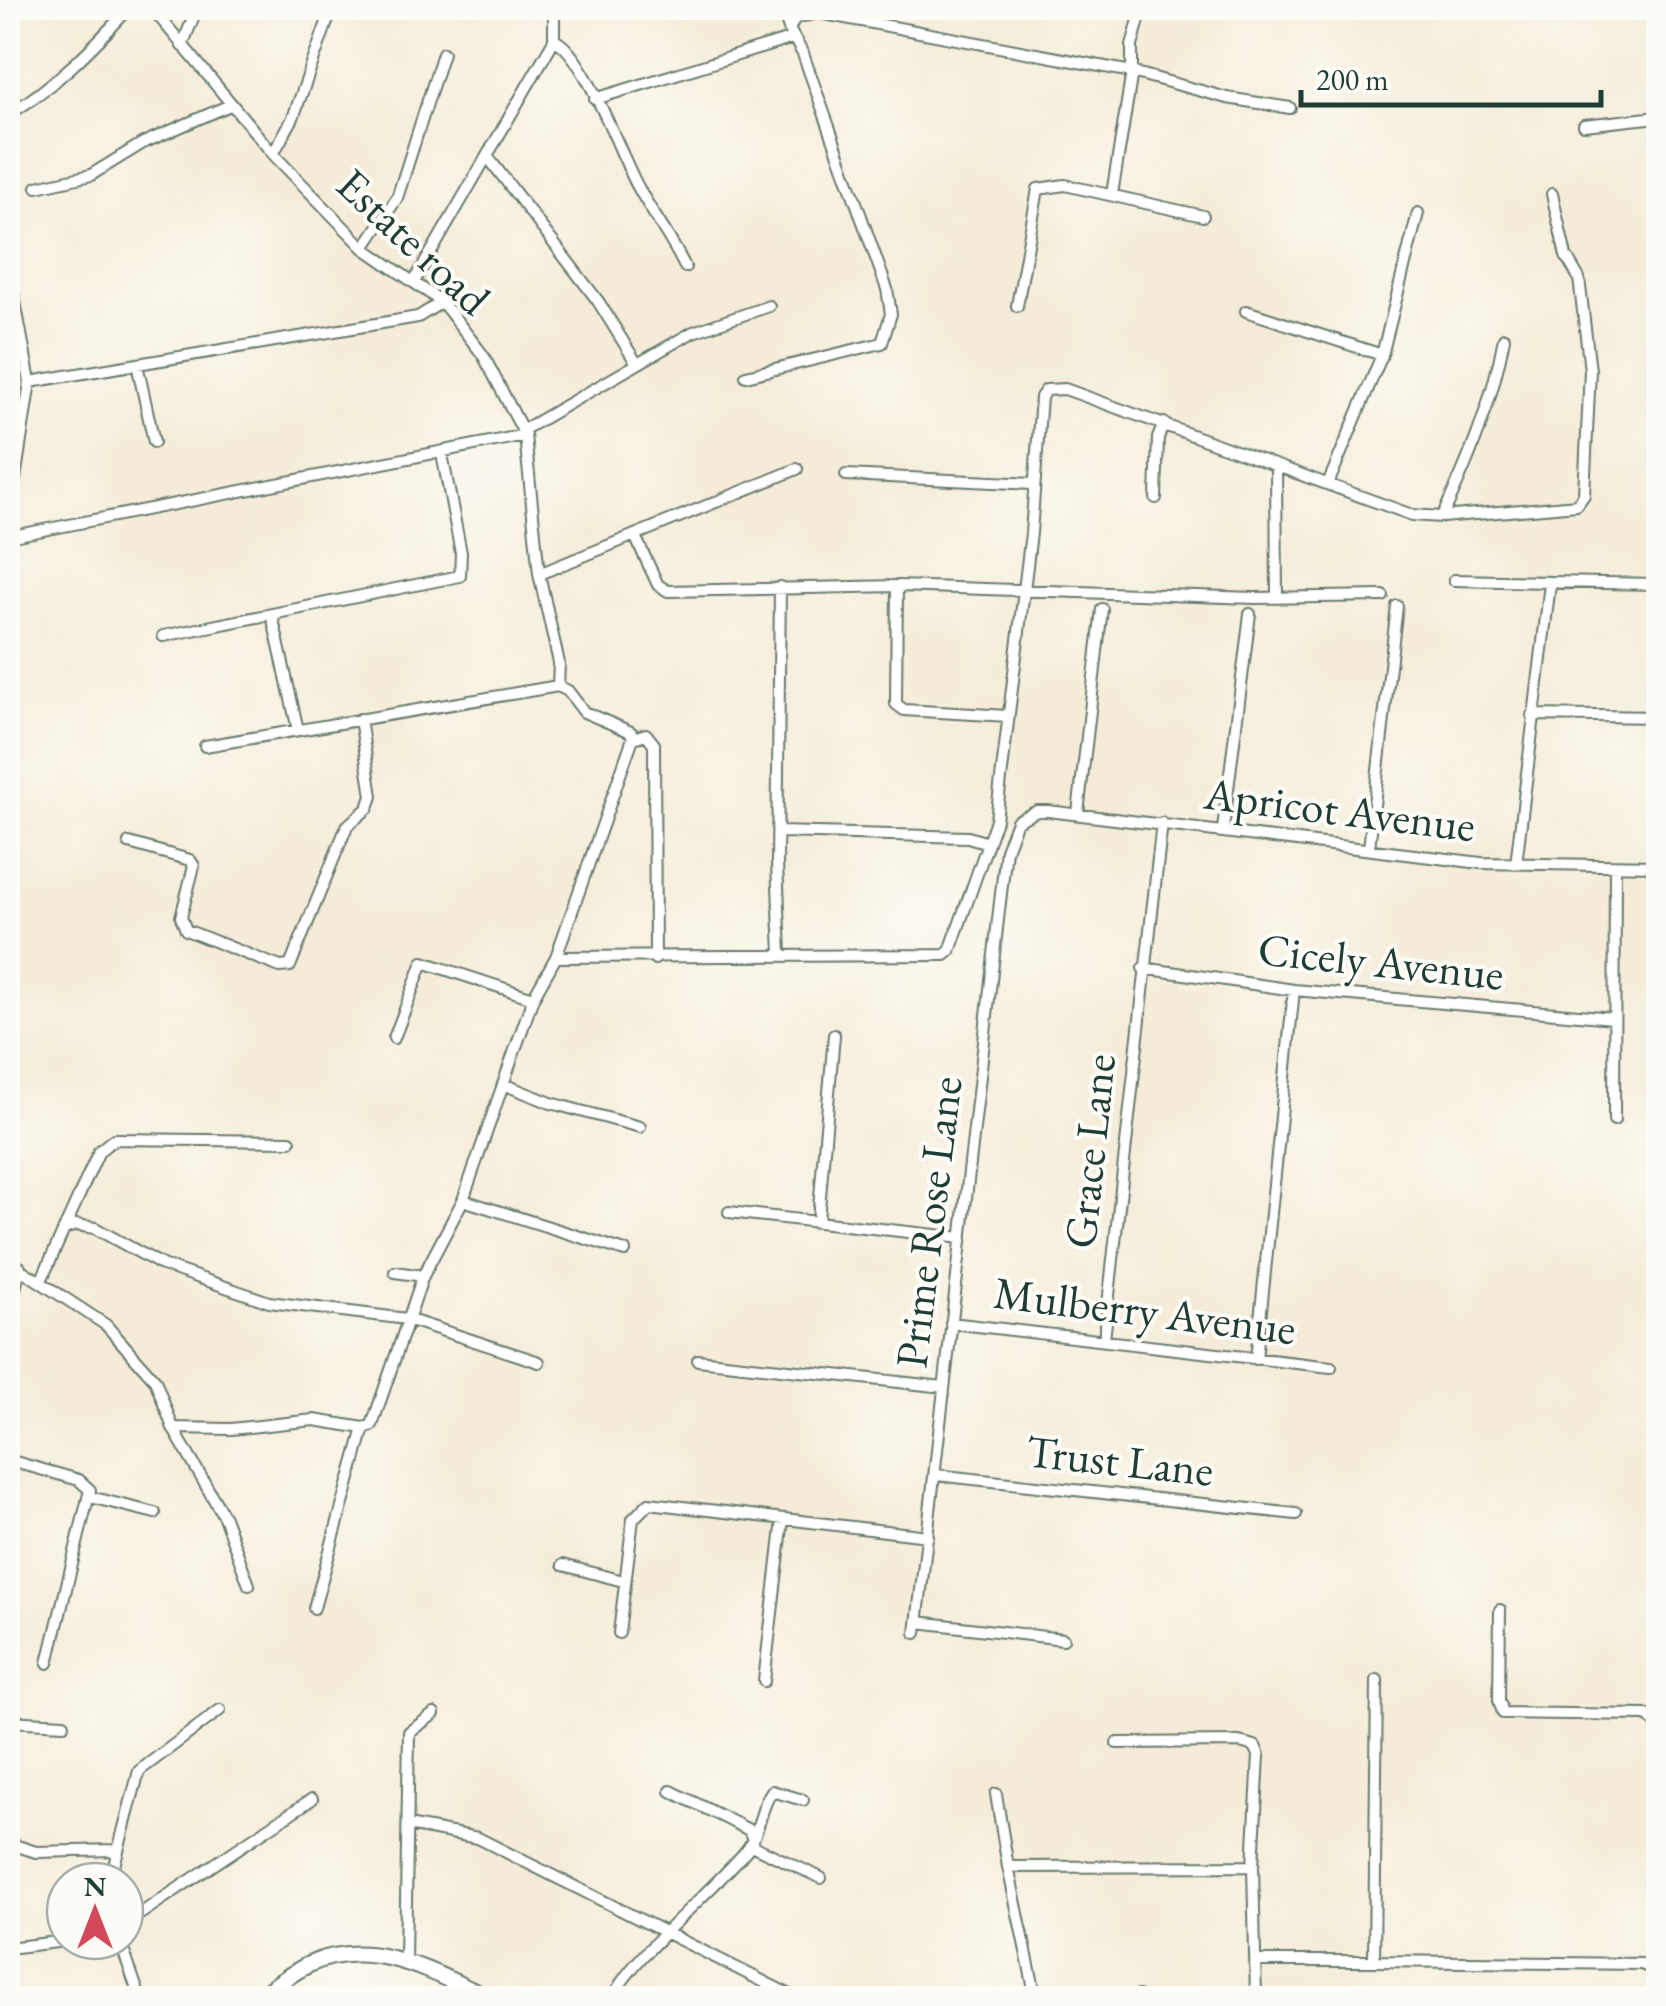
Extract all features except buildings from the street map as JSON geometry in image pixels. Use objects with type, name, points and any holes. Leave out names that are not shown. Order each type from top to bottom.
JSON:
[{"type":"street","points":[[8,114],[45,92],[82,60],[129,8]]},
{"type":"street","name":"Estate road","points":[[152,8],[274,154],[364,248],[442,302],[483,355],[524,433],[539,574],[559,663],[558,686]]},
{"type":"street","points":[[182,46],[197,8]]},
{"type":"street","points":[[274,154],[293,118],[332,8]]},
{"type":"street","points":[[414,282],[554,40],[551,8]]},
{"type":"street","points":[[746,376],[882,342],[891,314],[887,289],[803,54],[782,8]]},
{"type":"street","points":[[1112,194],[1132,72],[1132,46],[1142,8]]},
{"type":"street","points":[[791,33],[794,18],[819,12],[1132,72],[1227,98],[1290,108]]},
{"type":"street","points":[[595,99],[791,33]]},
{"type":"street","points":[[554,40],[567,48],[638,187],[662,221],[686,267]]},
{"type":"street","points":[[364,248],[397,198],[443,54]]},
{"type":"street","points":[[37,187],[91,175],[143,144],[230,104]]},
{"type":"street","points":[[1584,125],[1658,117]]},
{"type":"street","points":[[486,156],[598,301],[637,364]]},
{"type":"street","points":[[1018,306],[1038,189],[1065,185],[1203,216]]},
{"type":"street","points":[[556,957],[945,956],[950,951],[996,820],[1024,589],[1041,397],[1046,390],[1065,389],[1412,515],[1442,517],[1570,508],[1584,495],[1590,370],[1579,278],[1566,256],[1552,194]]},
{"type":"street","points":[[1328,484],[1382,355],[1418,212]]},
{"type":"street","points":[[8,264],[30,382],[8,524]]},
{"type":"street","points":[[30,382],[418,316],[442,302]]},
{"type":"street","points":[[8,537],[442,454],[524,433],[693,332],[768,306]]},
{"type":"street","points":[[1246,311],[1382,355]]},
{"type":"street","points":[[1442,517],[1482,428],[1504,338]]},
{"type":"street","points":[[137,364],[154,442]]},
{"type":"street","points":[[1156,498],[1158,438],[1164,423]]},
{"type":"street","points":[[163,636],[460,576],[461,552],[442,454]]},
{"type":"street","points":[[1276,466],[1278,597]]},
{"type":"street","points":[[539,574],[798,469]]},
{"type":"street","points":[[846,475],[1033,484]]},
{"type":"street","points":[[635,536],[658,585],[668,592],[897,586],[1278,597],[1383,596]]},
{"type":"street","points":[[1454,580],[1658,584]]},
{"type":"street","points":[[1516,864],[1550,584]]},
{"type":"street","points":[[897,586],[896,704],[904,710],[1008,716]]},
{"type":"street","points":[[780,587],[781,954]]},
{"type":"street","points":[[1369,848],[1397,606]]},
{"type":"street","points":[[1078,813],[1102,610]]},
{"type":"street","points":[[1222,829],[1250,614]]},
{"type":"street","points":[[272,615],[298,730]]},
{"type":"street","points":[[173,1428],[231,1429],[314,1420],[364,1428],[372,1424],[423,1276],[463,1200],[533,998],[556,957],[633,738],[631,732],[584,712],[568,691],[558,686],[205,746]]},
{"type":"street","points":[[1532,714],[1658,717]]},
{"type":"street","points":[[129,843],[190,860],[194,866],[181,917],[186,930],[280,967],[290,966],[347,826],[368,808],[372,796],[360,720]]},
{"type":"street","points":[[633,738],[646,734],[654,744],[655,959]]},
{"type":"street","name":"Apricot Avenue","points":[[1017,821],[1037,810],[1516,864],[1658,866]]},
{"type":"street","name":"Prime Rose Lane","points":[[1017,821],[1006,850],[917,1628],[1062,1640]]},
{"type":"street","name":"Grace Lane","points":[[1104,1340],[1162,823]]},
{"type":"street","points":[[778,832],[968,836],[988,843]]},
{"type":"street","points":[[1614,866],[1614,1120]]},
{"type":"street","points":[[394,1038],[423,962],[533,998]]},
{"type":"street","name":"Cicely Avenue","points":[[1144,968],[1294,990],[1612,1018]]},
{"type":"street","points":[[1256,1359],[1294,990]]},
{"type":"street","points":[[818,1220],[834,1035]]},
{"type":"street","points":[[503,1084],[551,1103],[640,1126]]},
{"type":"street","points":[[41,1282],[99,1151],[114,1139],[290,1141]]},
{"type":"street","points":[[463,1200],[625,1251]]},
{"type":"street","points":[[730,1212],[962,1238]]},
{"type":"street","points":[[67,1228],[76,1224],[95,1228],[162,1265],[269,1302],[407,1319],[539,1362]]},
{"type":"street","points":[[8,1261],[106,1325],[155,1380],[173,1428],[224,1517],[249,1585]]},
{"type":"street","points":[[8,1320],[20,1267]]},
{"type":"street","points":[[395,1272],[423,1276]]},
{"type":"street","name":"Mulberry Avenue","points":[[951,1323],[1331,1367]]},
{"type":"street","points":[[698,1360],[944,1388]]},
{"type":"street","points":[[314,1608],[364,1428]]},
{"type":"street","points":[[8,1460],[86,1484],[90,1498],[48,1663]]},
{"type":"street","name":"Trust Lane","points":[[936,1475],[1296,1514]]},
{"type":"street","points":[[90,1498],[155,1513]]},
{"type":"street","points":[[618,1633],[633,1519],[648,1504],[928,1536]]},
{"type":"street","points":[[764,1681],[783,1519]]},
{"type":"street","points":[[563,1565],[622,1581]]},
{"type":"street","points":[[1500,1610],[1498,1700],[1503,1713],[1646,1715],[1658,1726]]},
{"type":"street","points":[[1374,1960],[1377,1680]]},
{"type":"street","points":[[113,1861],[139,1771],[220,1710]]},
{"type":"street","points":[[404,1959],[409,1732],[434,1714]]},
{"type":"street","points":[[8,1721],[64,1724]]},
{"type":"street","points":[[1118,1743],[1255,1746],[1256,1998]]},
{"type":"street","points":[[614,1998],[623,1976],[752,1841],[772,1790],[804,1800]]},
{"type":"street","points":[[671,1791],[749,1830],[752,1841],[821,1878]]},
{"type":"street","points":[[996,1794],[1036,1998]]},
{"type":"street","points":[[145,1911],[312,1799]]},
{"type":"street","points":[[408,1825],[478,1838],[796,1998]]},
{"type":"street","points":[[8,1843],[36,1852],[115,1850]]},
{"type":"street","points":[[1008,1866],[1253,1866]]},
{"type":"street","points":[[8,1948],[45,1943]]},
{"type":"street","points":[[257,1998],[309,1964],[360,1954],[404,1959],[487,1998]]},
{"type":"street","points":[[127,1961],[140,1998]]},
{"type":"street","points":[[1256,1961],[1641,1964],[1658,1971]]}]
